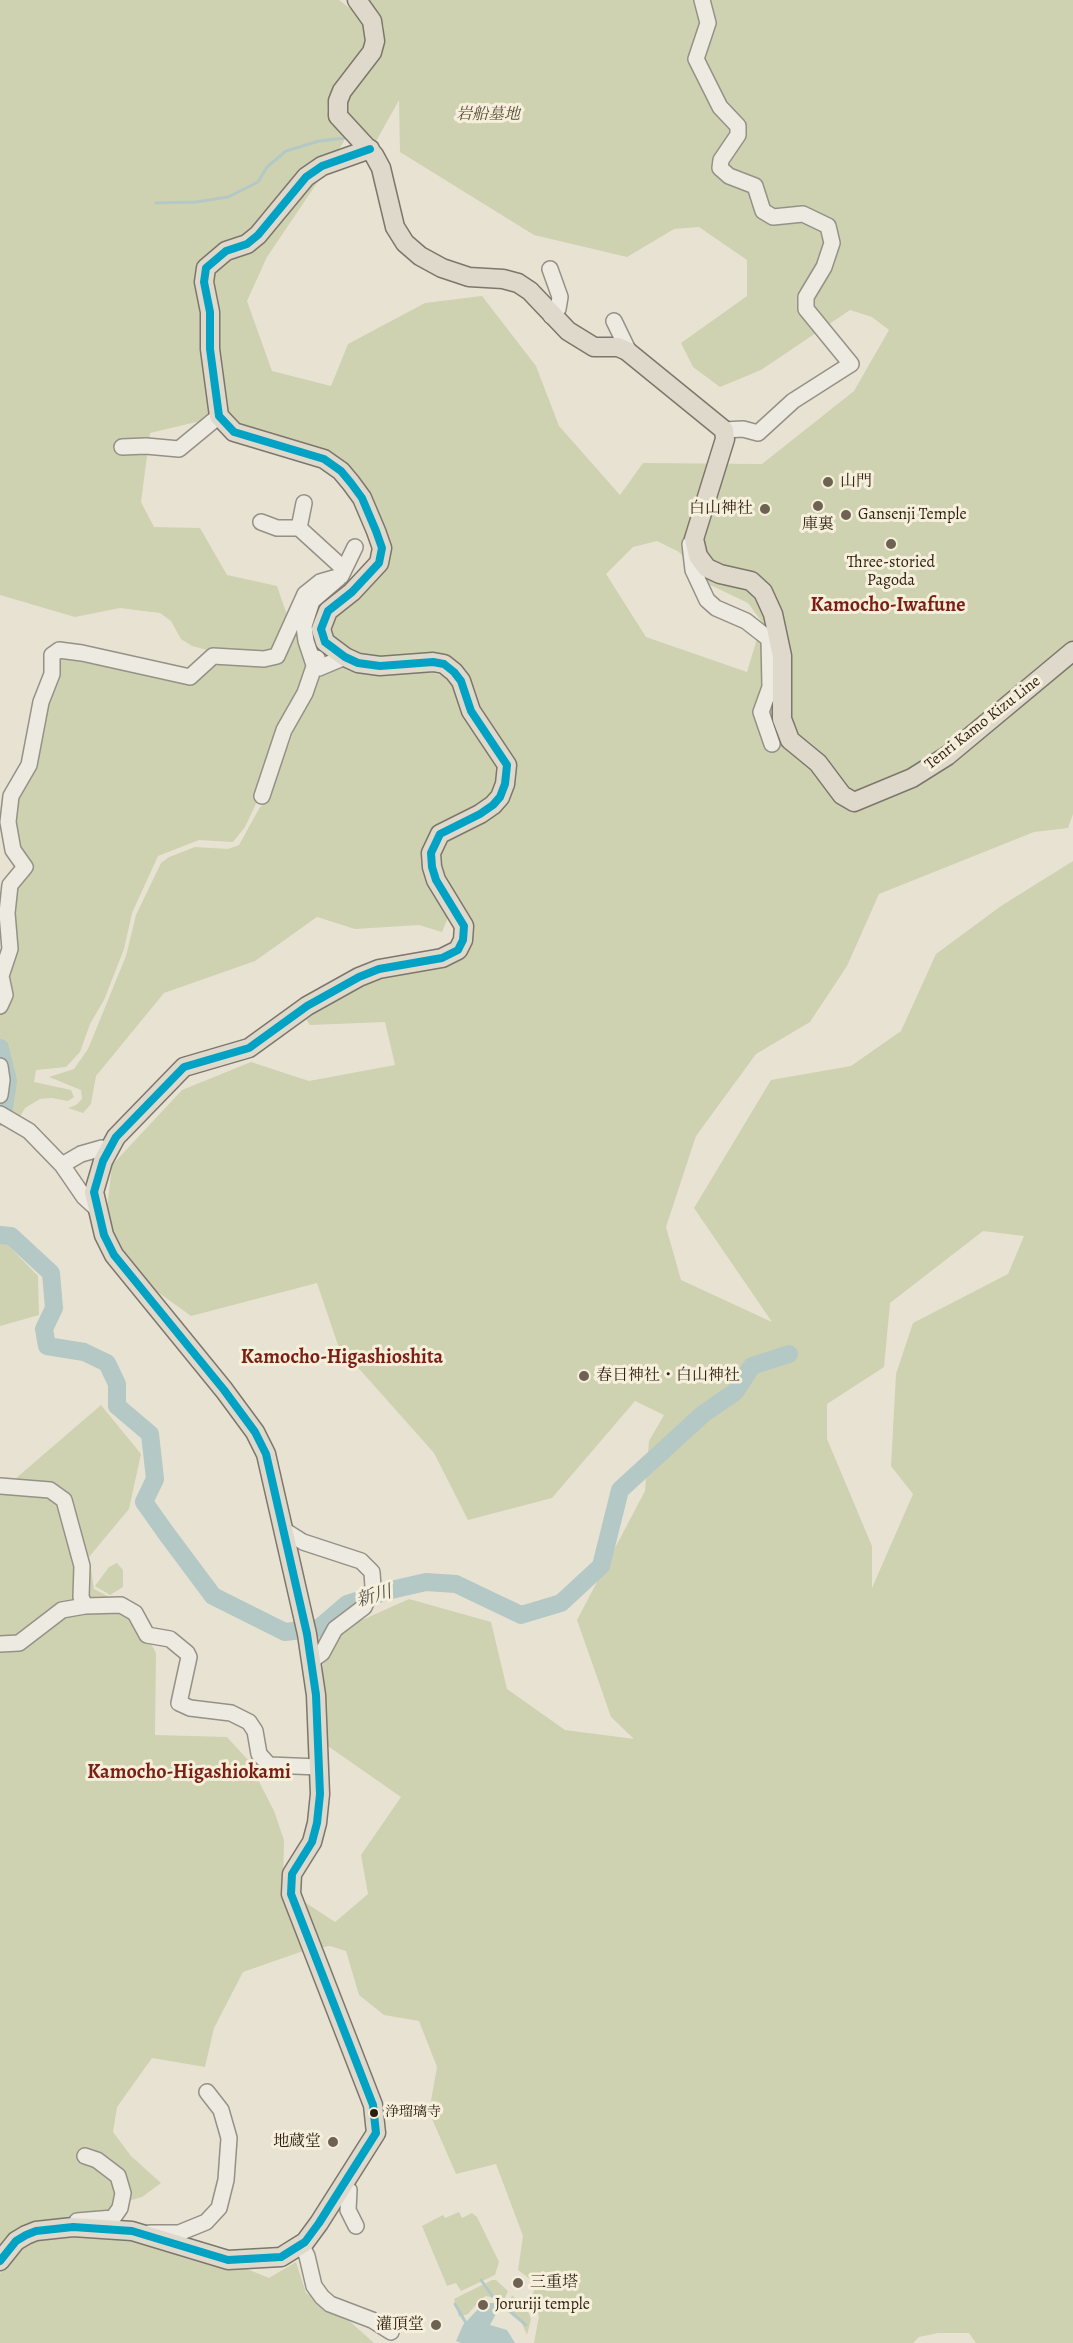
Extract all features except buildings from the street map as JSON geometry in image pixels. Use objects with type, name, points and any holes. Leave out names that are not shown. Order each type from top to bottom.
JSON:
[{"type":"main road","points":[[357,0],[372,21],[375,41],[372,52],[342,91],[338,111],[344,124],[370,149],[381,168],[395,227],[405,243],[420,256],[442,268],[469,277],[503,279],[518,283],[530,291],[551,316],[594,347],[618,347],[629,352],[724,430],[725,439],[694,539]]},
{"type":"main road","points":[[0,2260],[16,2241],[26,2235],[36,2231],[59,2228],[105,2228],[137,2233],[228,2260],[281,2257],[301,2244],[344,2186],[369,2145],[377,2125],[373,2105],[291,1894],[292,1874],[316,1832],[319,1767],[316,1695],[305,1627],[266,1454],[255,1432],[224,1390],[114,1255],[104,1235],[97,1209],[96,1185],[108,1150],[137,1113],[184,1067],[198,1061],[240,1052],[307,1006],[359,976],[379,969],[442,958],[458,950],[463,940],[464,926],[436,880],[431,853],[440,834],[480,814],[500,796],[507,765],[498,747],[471,711],[461,681],[444,664],[380,666],[358,663],[324,642],[321,628],[328,611],[352,592],[379,563],[382,548],[362,498],[340,471],[324,459],[234,432],[219,416],[210,349],[210,312],[204,282],[206,268],[226,251],[247,244],[258,235],[306,177],[322,166],[370,149]]},
{"type":"main road","name":"Tenri Kamo Kizu Line","points":[[694,539],[698,556],[706,568],[720,574],[751,581],[763,592],[773,614],[782,656],[782,719],[790,740],[818,763],[842,795],[854,802],[912,778],[946,756],[1073,651]]},
{"type":"street","points":[[702,0],[708,23],[696,59],[720,106],[738,126],[738,135],[721,160],[720,168],[729,176],[755,186],[763,211],[773,217],[803,214],[828,226],[832,243],[824,267],[806,297],[806,309],[851,364],[793,401],[758,433],[743,429],[724,430]]},
{"type":"street","points":[[550,269],[560,297],[558,309],[551,316]]},
{"type":"street","points":[[614,321],[629,352]]},
{"type":"street","points":[[122,447],[146,446],[179,449],[219,416]]},
{"type":"street","points":[[299,528],[304,503]]},
{"type":"street","points":[[261,522],[277,528],[299,528],[342,572]]},
{"type":"street","points":[[694,539],[688,547],[693,570],[708,600],[716,608],[746,621],[770,639],[770,687],[761,712],[772,744]]},
{"type":"street","points":[[345,657],[319,668],[314,665],[306,641],[306,615],[312,601],[342,572],[355,547]]},
{"type":"street","points":[[0,1006],[5,995],[1,976],[10,949],[7,913],[10,885],[25,867],[13,850],[8,822],[11,796],[29,765],[41,702],[52,674],[52,656],[59,650],[82,652],[190,677],[213,656],[252,659],[277,656],[305,594],[320,582],[342,572]]},
{"type":"street","points":[[262,796],[277,748],[305,693],[324,642]]},
{"type":"street","points":[[0,1066],[2,1080],[0,1095]]},
{"type":"street","points":[[6,1117],[29,1131],[62,1165],[84,1197],[97,1209]]},
{"type":"street","points":[[62,1165],[81,1154],[102,1148],[108,1150]]},
{"type":"street","points":[[0,1486],[25,1486],[50,1490],[64,1500],[82,1566],[81,1597],[85,1606]]},
{"type":"street","points":[[284,1530],[303,1542],[367,1564],[372,1572],[370,1594],[364,1607],[335,1629],[322,1653],[311,1661]]},
{"type":"street","points":[[0,1644],[19,1643],[62,1610],[85,1606],[121,1605],[135,1613],[147,1635],[170,1639],[189,1657],[179,1703],[190,1708],[231,1713],[249,1722],[255,1731],[259,1754],[269,1765],[319,1767]]},
{"type":"street","points":[[137,2233],[179,2233],[206,2222],[219,2208],[226,2180],[230,2138],[221,2110],[207,2092]]},
{"type":"street","points":[[59,2228],[66,2222],[113,2218],[120,2208],[123,2193],[118,2176],[97,2160],[85,2156]]},
{"type":"street","points":[[344,2186],[349,2190],[348,2210],[356,2226]]},
{"type":"street","points":[[301,2244],[307,2256],[314,2286],[322,2297],[330,2304],[372,2320],[391,2332]]},
{"type":"green space","points":[[0,0],[339,0],[353,11],[363,25],[365,36],[363,47],[337,80],[328,100],[327,112],[342,130],[344,141],[335,156],[254,231],[209,256],[213,418],[150,433],[141,502],[154,527],[200,528],[227,575],[277,586],[288,618],[273,654],[230,656],[192,646],[181,639],[171,621],[160,613],[120,608],[75,617],[0,595]]},
{"type":"green space","name":"岩船墓地","points":[[370,0],[1073,0],[1073,814],[1068,828],[1034,832],[879,894],[847,966],[810,1022],[756,1054],[696,1136],[666,1227],[681,1280],[772,1322],[694,1208],[771,1080],[851,1066],[901,1031],[936,954],[1001,906],[1073,861],[1073,2343],[976,2343],[969,2333],[938,2333],[919,2337],[913,2343],[534,2343],[539,2316],[531,2299],[535,2288],[530,2279],[518,2270],[523,2236],[496,2164],[456,2174],[429,2112],[437,2067],[419,2021],[384,2015],[359,1995],[346,1951],[330,1946],[319,1948],[300,1899],[335,1922],[368,1894],[361,1855],[401,1797],[325,1744],[323,1666],[325,1651],[342,1629],[409,1599],[491,1622],[507,1689],[565,1730],[634,1739],[611,1717],[577,1620],[645,1491],[649,1441],[664,1415],[635,1401],[552,1498],[468,1520],[434,1453],[338,1345],[317,1283],[191,1316],[148,1285],[120,1251],[106,1217],[112,1165],[182,1090],[251,1062],[309,1081],[395,1065],[385,1022],[310,1025],[304,1016],[362,982],[463,955],[438,866],[440,846],[512,785],[486,722],[459,667],[360,656],[330,638],[329,621],[386,566],[356,479],[237,426],[226,414],[216,349],[211,274],[311,182],[323,174],[267,257],[247,301],[272,371],[331,386],[348,344],[425,303],[482,296],[536,366],[559,426],[620,495],[643,463],[762,464],[854,391],[889,330],[872,317],[850,310],[761,370],[720,387],[693,367],[681,343],[747,296],[747,260],[699,227],[674,229],[627,257],[534,235],[400,152],[399,100],[374,145],[347,112],[347,106],[352,92],[383,49],[384,26]],"holes":[[[657,541],[679,552],[706,583],[748,603],[762,622],[747,672],[646,637],[606,574],[633,547]],[[983,1231],[1024,1236],[1008,1274],[913,1323],[896,1374],[891,1466],[913,1494],[872,1588],[872,1546],[827,1439],[827,1404],[884,1367],[890,1303]]]},
{"type":"green space","points":[[307,603],[310,664],[296,704],[265,761],[267,766],[255,806],[245,827],[233,842],[199,840],[158,856],[132,913],[124,949],[104,1000],[90,1024],[80,1052],[66,1067],[36,1070],[34,1082],[71,1090],[74,1097],[68,1101],[52,1098],[40,1099],[25,1108],[18,1120],[1,1110],[4,1074],[0,1058],[0,1014],[6,1004],[13,886],[27,872],[15,849],[10,814],[58,655],[194,681],[214,661],[271,662]]},
{"type":"green space","points":[[338,663],[426,671],[441,675],[453,685],[498,764],[497,784],[487,800],[437,827],[423,846],[422,865],[426,880],[449,915],[442,932],[419,925],[355,929],[317,917],[255,961],[164,993],[96,1076],[91,1104],[83,1113],[68,1108],[76,1105],[82,1099],[81,1090],[49,1077],[74,1069],[88,1049],[126,956],[136,915],[161,863],[169,857],[195,847],[228,849],[239,845],[260,807],[265,804],[265,797],[282,743],[288,747],[313,674]]},
{"type":"green space","points":[[0,1237],[38,1276],[39,1315],[0,1326]]},
{"type":"green space","points":[[101,1405],[141,1454],[129,1509],[89,1557],[94,1589],[132,1609],[156,1653],[155,1735],[227,1737],[248,1760],[274,1811],[284,1840],[283,1887],[306,1950],[243,1972],[214,2028],[205,2067],[152,2058],[117,2107],[113,2132],[131,2156],[161,2183],[142,2197],[115,2205],[105,2223],[73,2222],[0,2252],[0,1492]]},
{"type":"green space","points":[[117,1563],[123,1570],[123,1587],[110,1595],[95,1586],[109,1567]]},
{"type":"green space","points":[[360,1593],[364,1595],[316,1653],[309,1624],[343,1599]]},
{"type":"green space","points":[[459,2212],[462,2218],[472,2213],[477,2217],[499,2262],[495,2275],[461,2291],[456,2283],[447,2286],[422,2226],[443,2215],[445,2218]]},
{"type":"green space","points":[[74,2235],[130,2238],[242,2267],[269,2278],[296,2262],[306,2293],[346,2318],[374,2343],[0,2343],[0,2274],[2,2270],[21,2247],[38,2238]]},
{"type":"green space","points":[[496,2280],[508,2291],[504,2300],[486,2296],[468,2314],[459,2317],[454,2299]]},
{"type":"green space","points":[[512,2295],[528,2311],[531,2319],[527,2335],[520,2319],[507,2307]]},
{"type":"shaded area","points":[[494,2303],[498,2310],[490,2325],[507,2330],[515,2343],[461,2343],[456,2341],[463,2325],[481,2306]]},
{"type":"waterway","points":[[156,203],[196,202],[228,197],[258,182],[267,167],[286,151],[319,141],[346,138]]},
{"type":"waterway","name":"新川","points":[[0,1048],[8,1081],[4,1108],[0,1117]]},
{"type":"waterway","name":"新川","points":[[0,1235],[11,1236],[51,1273],[54,1308],[44,1329],[47,1346],[84,1352],[107,1363],[117,1384],[117,1406],[150,1434],[155,1479],[144,1502],[166,1533],[213,1596],[285,1632],[319,1628],[347,1604],[426,1582],[456,1584],[521,1615],[561,1603],[601,1566],[620,1490],[703,1414],[735,1392],[752,1366],[789,1354]]},
{"type":"waterway","points":[[481,2280],[493,2297],[526,2325]]},
{"type":"waterway","points":[[455,2304],[466,2323]]},
{"type":"transit line","points":[[0,2261],[16,2241],[26,2235],[36,2231],[73,2227],[132,2231],[228,2260],[281,2257],[305,2242],[376,2133],[373,2105],[291,1894],[292,1874],[312,1842],[317,1823],[320,1794],[316,1695],[307,1634],[266,1454],[255,1432],[224,1390],[114,1255],[104,1235],[94,1192],[103,1161],[116,1137],[184,1067],[249,1048],[307,1006],[359,977],[379,969],[442,958],[458,950],[463,940],[464,926],[436,880],[431,853],[440,834],[493,805],[500,797],[505,784],[507,765],[471,711],[461,681],[444,664],[433,662],[380,666],[358,663],[345,657],[325,642],[321,629],[328,611],[352,592],[379,563],[382,548],[362,498],[351,483],[341,471],[324,459],[234,432],[219,416],[210,349],[210,312],[204,282],[206,268],[226,251],[247,244],[258,235],[306,177],[322,166],[370,149]]},
{"type":"place","name":"山門","points":[[828,482]]},
{"type":"place","name":"庫裏","points":[[818,506]]},
{"type":"place","name":"白山神社","points":[[765,509]]},
{"type":"place","name":"Gansenji Temple","points":[[846,515]]},
{"type":"place","name":"Three-storied Pagoda","points":[[891,544]]},
{"type":"place","name":"春日神社・白山神社","points":[[584,1376]]},
{"type":"place","name":"浄瑠璃寺","points":[[374,2113]]},
{"type":"place","name":"地蔵堂","points":[[333,2142]]},
{"type":"place","name":"三重塔","points":[[518,2283]]},
{"type":"place","name":"Joruriji temple","points":[[483,2305]]},
{"type":"place","name":"灌頂堂","points":[[436,2325]]},
{"type":"district","name":"Kamocho-Iwafune","points":[[888,606]]},
{"type":"district","name":"Kamocho-Higashioshita","points":[[342,1358]]},
{"type":"district","name":"Kamocho-Higashiokami","points":[[189,1773]]}]
